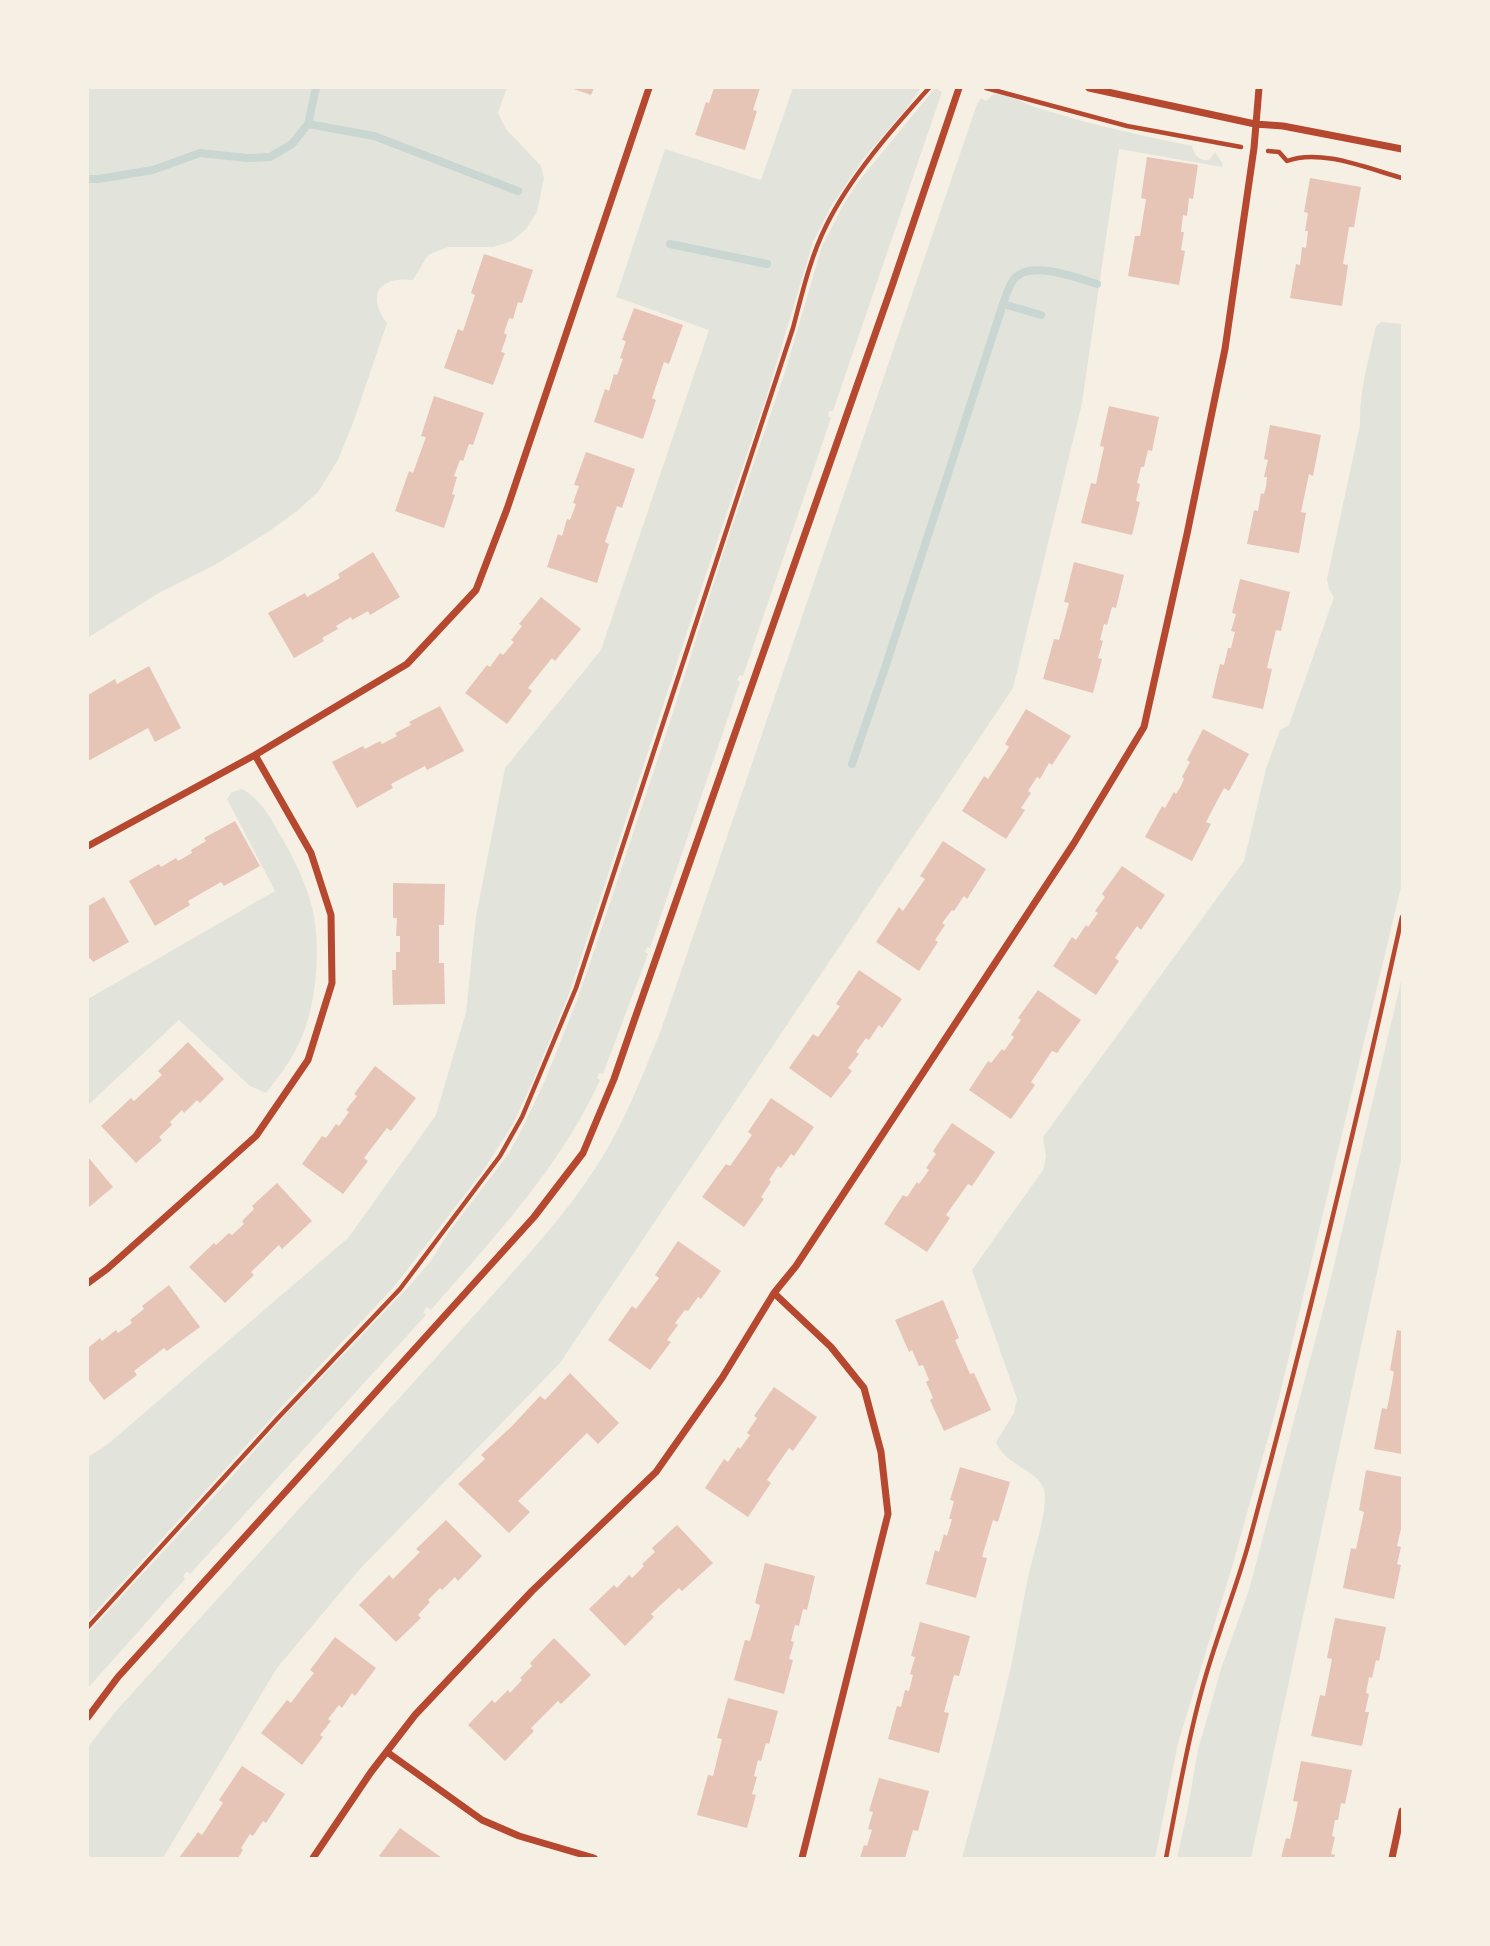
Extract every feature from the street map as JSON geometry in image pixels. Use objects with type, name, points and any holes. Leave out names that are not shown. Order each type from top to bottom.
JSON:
[{"type":"street","points":[[88,846],[255,755],[407,664],[476,590],[516,484],[649,88]]},
{"type":"street","points":[[88,1717],[118,1677],[534,1217],[583,1153],[614,1079],[888,299],[959,88]]},
{"type":"street","points":[[1089,88],[1255,124],[1283,126],[1402,149]]},
{"type":"street","points":[[313,1858],[371,1772],[415,1715],[532,1591],[656,1472],[722,1378],[774,1293],[796,1266],[1066,855],[1144,727],[1225,349],[1254,148],[1259,88]]},
{"type":"street","points":[[88,1283],[256,1136],[308,1060],[332,984],[331,915],[311,853],[255,755]]},
{"type":"street","points":[[774,1293],[831,1346],[864,1388],[881,1452],[888,1514],[802,1858]]},
{"type":"street","points":[[387,1752],[482,1820],[519,1836],[594,1858]]},
{"type":"street","points":[[1392,1858],[1402,1811]]},
{"type":"path","points":[[88,1626],[276,1419],[400,1289],[500,1156],[522,1117],[576,988],[793,328],[806,276],[826,226],[840,202],[875,152],[929,88]]},
{"type":"path","points":[[986,88],[1127,126],[1227,146],[1279,152],[1287,161],[1299,156],[1314,156],[1402,177]]},
{"type":"path","points":[[1166,1858],[1201,1692],[1248,1546],[1298,1355],[1366,1085],[1402,917]]},
{"type":"shaded area","points":[[88,88],[507,88],[498,113],[506,129],[541,166],[544,178],[537,212],[526,229],[512,241],[493,247],[448,247],[428,255],[413,280],[392,281],[379,290],[377,304],[387,323],[338,460],[318,492],[268,532],[213,566],[157,594],[89,637]]},
{"type":"shaded area","points":[[793,88],[921,88],[864,158],[830,208],[813,242],[767,395],[569,994],[531,1085],[513,1124],[483,1171],[393,1288],[88,1620],[88,1457],[108,1444],[348,1238],[436,1115],[466,1012],[476,916],[505,768],[601,650],[709,330],[616,297],[665,149],[761,180]]},
{"type":"shaded area","points":[[935,88],[942,92],[833,411],[829,411],[828,416],[831,418],[743,676],[740,675],[737,680],[740,682],[650,948],[647,947],[645,952],[648,954],[603,1074],[599,1073],[597,1078],[600,1080],[584,1112],[546,1172],[478,1256],[431,1310],[427,1307],[423,1312],[426,1315],[190,1574],[187,1571],[183,1576],[185,1579],[88,1688],[88,1633],[288,1412],[431,1261],[448,1233],[509,1153],[522,1129],[546,1078],[595,948],[727,541],[785,372],[822,246],[858,182]]},
{"type":"shaded area","points":[[994,94],[1094,124],[1192,146],[1196,155],[1203,160],[1209,160],[1215,152],[1223,164],[1222,167],[1119,149],[1082,403],[1013,688],[560,1363],[359,1570],[277,1668],[163,1858],[88,1858],[88,1747],[116,1711],[537,1245],[585,1183],[615,1134],[661,1030],[977,104],[981,98],[986,101]]},
{"type":"shaded area","points":[[1381,322],[1402,324],[1402,883],[1278,1402],[1232,1567],[1178,1743],[1155,1858],[962,1858],[1009,1674],[1045,1498],[1041,1483],[1036,1477],[1006,1456],[996,1442],[1014,1413],[1017,1399],[972,1270],[1043,1170],[1046,1157],[1043,1137],[1244,861],[1266,769],[1280,730],[1289,725],[1334,597],[1327,579],[1360,425],[1365,375],[1376,326]]},
{"type":"shaded area","points":[[242,789],[261,804],[274,824],[299,871],[312,907],[316,971],[312,1005],[300,1042],[266,1093],[250,1086],[179,1020],[88,1105],[88,999],[275,891],[227,799],[232,792]]},
{"type":"shaded area","points":[[1402,977],[1402,1156],[1251,1858],[1177,1858],[1198,1750],[1221,1669],[1249,1590],[1325,1303]]},
{"type":"building","points":[[571,88],[594,88],[591,95]]},
{"type":"building","points":[[714,88],[760,88],[753,110],[757,111],[745,150],[695,135],[706,102],[709,103]]},
{"type":"building","points":[[1147,157],[1198,165],[1193,199],[1189,198],[1187,216],[1183,215],[1181,250],[1185,251],[1179,285],[1128,276],[1135,236],[1140,236],[1146,199],[1141,198]]},
{"type":"building","points":[[1310,178],[1361,187],[1354,227],[1349,227],[1343,264],[1348,265],[1342,306],[1290,298],[1296,264],[1300,265],[1302,247],[1306,248],[1308,213],[1304,212]]},
{"type":"building","points":[[484,254],[533,270],[522,303],[518,302],[513,319],[509,318],[501,352],[505,353],[493,385],[444,368],[458,329],[463,331],[475,295],[471,293]]},
{"type":"building","points":[[634,308],[683,325],[669,364],[664,362],[652,398],[656,400],[643,439],[594,422],[605,389],[609,391],[614,374],[617,375],[623,359],[620,358],[626,341],[622,340]]},
{"type":"building","points":[[434,396],[484,413],[473,445],[469,444],[454,476],[457,477],[452,494],[455,495],[444,528],[395,511],[409,471],[413,473],[426,437],[421,436]]},
{"type":"building","points":[[1109,406],[1159,417],[1152,451],[1148,450],[1137,483],[1140,484],[1136,501],[1140,502],[1132,535],[1081,523],[1091,483],[1096,484],[1104,447],[1100,446]]},
{"type":"building","points":[[1270,425],[1321,435],[1313,476],[1309,474],[1301,512],[1306,513],[1299,553],[1247,544],[1254,510],[1258,511],[1261,493],[1264,494],[1266,486],[1267,477],[1264,477],[1268,460],[1264,459]]},
{"type":"building","points":[[586,452],[635,469],[622,508],[617,506],[605,542],[609,544],[597,583],[547,567],[558,534],[562,536],[567,519],[570,520],[576,504],[573,503],[579,486],[574,485]]},
{"type":"building","points":[[373,552],[400,597],[370,615],[368,611],[352,620],[351,617],[322,638],[324,641],[294,658],[268,613],[305,593],[307,597],[340,578],[338,574]]},
{"type":"building","points":[[1074,562],[1124,575],[1116,608],[1112,607],[1107,625],[1104,624],[1098,658],[1102,659],[1093,693],[1043,679],[1054,639],[1059,640],[1069,603],[1064,602]]},
{"type":"building","points":[[1240,579],[1290,592],[1281,631],[1276,630],[1267,668],[1272,669],[1263,709],[1212,698],[1220,664],[1224,665],[1235,632],[1231,631],[1236,614],[1232,613]]},
{"type":"building","points":[[541,597],[581,629],[555,661],[552,658],[528,688],[532,691],[507,724],[465,693],[487,665],[490,667],[500,653],[503,655],[514,642],[511,640],[522,626],[519,624]]},
{"type":"building","points":[[149,666],[181,728],[155,742],[148,728],[88,761],[88,695],[115,679],[117,684]]},
{"type":"building","points":[[440,706],[464,751],[427,770],[425,766],[391,784],[393,788],[357,808],[332,762],[363,746],[365,749],[380,741],[382,744],[411,725],[409,722]]},
{"type":"building","points":[[1026,709],[1071,736],[1052,765],[1049,763],[1040,779],[1037,777],[1028,791],[1031,793],[1021,808],[1025,810],[1006,839],[962,811],[984,776],[988,779],[1009,747],[1005,744]]},
{"type":"building","points":[[1203,729],[1249,754],[1229,791],[1224,788],[1206,822],[1211,824],[1192,861],[1145,837],[1162,806],[1165,808],[1174,792],[1176,794],[1181,786],[1184,779],[1182,777],[1190,762],[1187,760]]},
{"type":"building","points":[[235,821],[260,866],[224,886],[221,882],[188,901],[190,905],[155,926],[129,881],[159,864],[161,867],[176,858],[178,861],[206,841],[204,838]]},
{"type":"building","points":[[943,841],[986,869],[967,899],[964,896],[942,923],[945,925],[935,940],[938,942],[919,971],[876,942],[899,907],[903,911],[925,879],[920,876]]},
{"type":"building","points":[[1122,866],[1165,895],[1141,930],[1137,926],[1115,958],[1119,961],[1096,995],[1053,966],[1072,937],[1076,940],[1098,913],[1095,911],[1105,897],[1102,894]]},
{"type":"building","points":[[393,883],[445,884],[444,925],[439,925],[439,963],[444,963],[445,1004],[393,1005],[392,970],[396,970],[396,952],[400,952],[400,936],[396,936],[397,918],[393,918]]},
{"type":"building","points":[[104,897],[129,942],[93,962],[88,959],[88,906]]},
{"type":"building","points":[[859,970],[902,999],[882,1028],[879,1025],[869,1040],[866,1038],[856,1052],[859,1054],[848,1068],[852,1071],[831,1098],[789,1068],[813,1034],[818,1037],[840,1006],[836,1004]]},
{"type":"building","points":[[1038,990],[1081,1020],[1057,1053],[1052,1051],[1031,1082],[1035,1085],[1011,1119],[969,1090],[988,1061],[991,1063],[1002,1049],[1004,1051],[1014,1037],[1011,1035],[1021,1020],[1018,1018]]},
{"type":"building","points":[[188,1042],[224,1079],[200,1103],[197,1100],[184,1113],[182,1110],[170,1122],[172,1125],[159,1137],[162,1140],[136,1163],[101,1126],[131,1098],[134,1101],[162,1075],[158,1071]]},
{"type":"building","points":[[375,1066],[416,1098],[391,1131],[387,1128],[364,1158],[368,1161],[343,1194],[302,1164],[322,1136],[326,1138],[336,1124],[339,1126],[349,1112],[346,1110],[357,1096],[354,1094]]},
{"type":"building","points":[[771,1098],[814,1127],[794,1156],[791,1154],[781,1168],[778,1166],[761,1197],[764,1199],[744,1227],[702,1197],[726,1164],[730,1166],[752,1135],[748,1132]]},
{"type":"building","points":[[952,1123],[995,1152],[972,1186],[968,1184],[946,1215],[950,1218],[927,1252],[884,1224],[903,1195],[907,1197],[929,1170],[926,1168],[936,1154],[933,1151]]},
{"type":"building","points":[[88,1157],[113,1187],[88,1208]]},
{"type":"building","points":[[277,1183],[312,1221],[282,1249],[279,1245],[251,1272],[254,1275],[225,1303],[189,1267],[214,1243],[216,1245],[229,1233],[232,1235],[244,1224],[242,1221],[254,1209],[252,1206]]},
{"type":"building","points":[[678,1241],[721,1271],[701,1299],[698,1297],[675,1323],[678,1325],[667,1340],[671,1342],[650,1370],[608,1340],[632,1306],[636,1309],[659,1278],[655,1275]]},
{"type":"building","points":[[169,1285],[200,1327],[167,1351],[164,1348],[134,1371],[137,1375],[104,1400],[88,1379],[88,1348],[100,1338],[102,1341],[116,1330],[118,1333],[132,1323],[130,1320],[144,1309],[142,1306]]},
{"type":"building","points":[[943,1300],[959,1338],[955,1340],[970,1374],[974,1373],[991,1410],[944,1431],[930,1400],[933,1398],[923,1365],[919,1366],[912,1350],[909,1352],[895,1320]]},
{"type":"building","points":[[1397,1330],[1402,1331],[1402,1454],[1374,1449],[1382,1408],[1387,1409],[1394,1372],[1390,1370]]},
{"type":"building","points":[[570,1373],[619,1423],[598,1444],[587,1433],[518,1501],[530,1512],[509,1533],[458,1484],[485,1459],[481,1455],[540,1396],[545,1400]]},
{"type":"building","points":[[774,1387],[817,1417],[793,1451],[789,1448],[767,1480],[771,1483],[748,1517],[705,1488],[724,1459],[728,1462],[750,1435],[747,1433],[757,1418],[754,1416]]},
{"type":"building","points":[[960,1467],[1010,1482],[998,1522],[993,1520],[982,1557],[987,1558],[976,1598],[926,1584],[935,1550],[939,1552],[952,1519],[949,1519],[954,1501],[950,1500]]},
{"type":"building","points":[[1366,1470],[1402,1477],[1402,1530],[1397,1546],[1401,1547],[1397,1564],[1401,1565],[1394,1599],[1343,1588],[1351,1548],[1356,1549],[1364,1512],[1359,1510]]},
{"type":"building","points":[[446,1520],[482,1556],[458,1581],[455,1577],[428,1600],[430,1602],[418,1615],[421,1618],[396,1642],[359,1605],[389,1575],[393,1579],[420,1552],[416,1549]]},
{"type":"building","points":[[677,1525],[713,1563],[682,1591],[679,1588],[651,1614],[654,1617],[625,1646],[589,1609],[614,1585],[617,1588],[629,1575],[632,1578],[655,1552],[652,1548]]},
{"type":"building","points":[[765,1563],[815,1576],[807,1610],[803,1609],[799,1626],[795,1625],[789,1659],[793,1660],[784,1694],[734,1680],[745,1640],[750,1641],[760,1605],[755,1603]]},
{"type":"building","points":[[1335,1618],[1386,1627],[1379,1661],[1376,1660],[1372,1678],[1369,1677],[1365,1712],[1369,1712],[1362,1746],[1311,1736],[1320,1695],[1325,1696],[1332,1659],[1327,1658]]},
{"type":"building","points":[[920,1622],[970,1636],[959,1676],[954,1675],[944,1712],[949,1713],[939,1753],[888,1739],[897,1706],[901,1707],[905,1690],[909,1691],[915,1657],[911,1656]]},
{"type":"building","points":[[335,1637],[376,1668],[355,1696],[352,1693],[342,1708],[339,1705],[328,1719],[331,1721],[320,1735],[323,1737],[302,1765],[261,1733],[287,1700],[291,1703],[314,1673],[310,1670]]},
{"type":"building","points":[[554,1638],[591,1675],[561,1704],[558,1701],[531,1728],[534,1731],[505,1761],[468,1725],[492,1700],[495,1703],[508,1690],[510,1693],[532,1666],[530,1663]]},
{"type":"building","points":[[728,1698],[778,1711],[769,1744],[766,1743],[761,1761],[758,1760],[752,1794],[756,1795],[747,1828],[697,1815],[708,1775],[713,1776],[722,1739],[717,1738]]},
{"type":"building","points":[[1301,1761],[1352,1770],[1345,1804],[1341,1803],[1338,1820],[1335,1820],[1331,1854],[1335,1855],[1334,1858],[1281,1858],[1286,1838],[1290,1839],[1298,1802],[1293,1801]]},
{"type":"building","points":[[242,1766],[285,1794],[266,1823],[263,1821],[253,1836],[250,1834],[238,1858],[179,1858],[198,1832],[202,1835],[223,1803],[219,1800]]},
{"type":"building","points":[[879,1778],[929,1791],[918,1831],[913,1830],[905,1858],[860,1858],[872,1830],[868,1829],[873,1812],[869,1811]]},
{"type":"building","points":[[400,1828],[442,1858],[379,1856]]},
{"type":"waterway","points":[[308,124],[316,88]]},
{"type":"waterway","points":[[88,179],[153,170],[200,153],[247,158],[270,157],[292,144],[308,124],[374,136],[518,191]]},
{"type":"waterway","points":[[670,244],[767,264]]},
{"type":"waterway","points":[[852,764],[1011,283],[1022,273],[1043,270],[1097,284]]},
{"type":"waterway","points":[[1003,304],[1041,315]]}]
